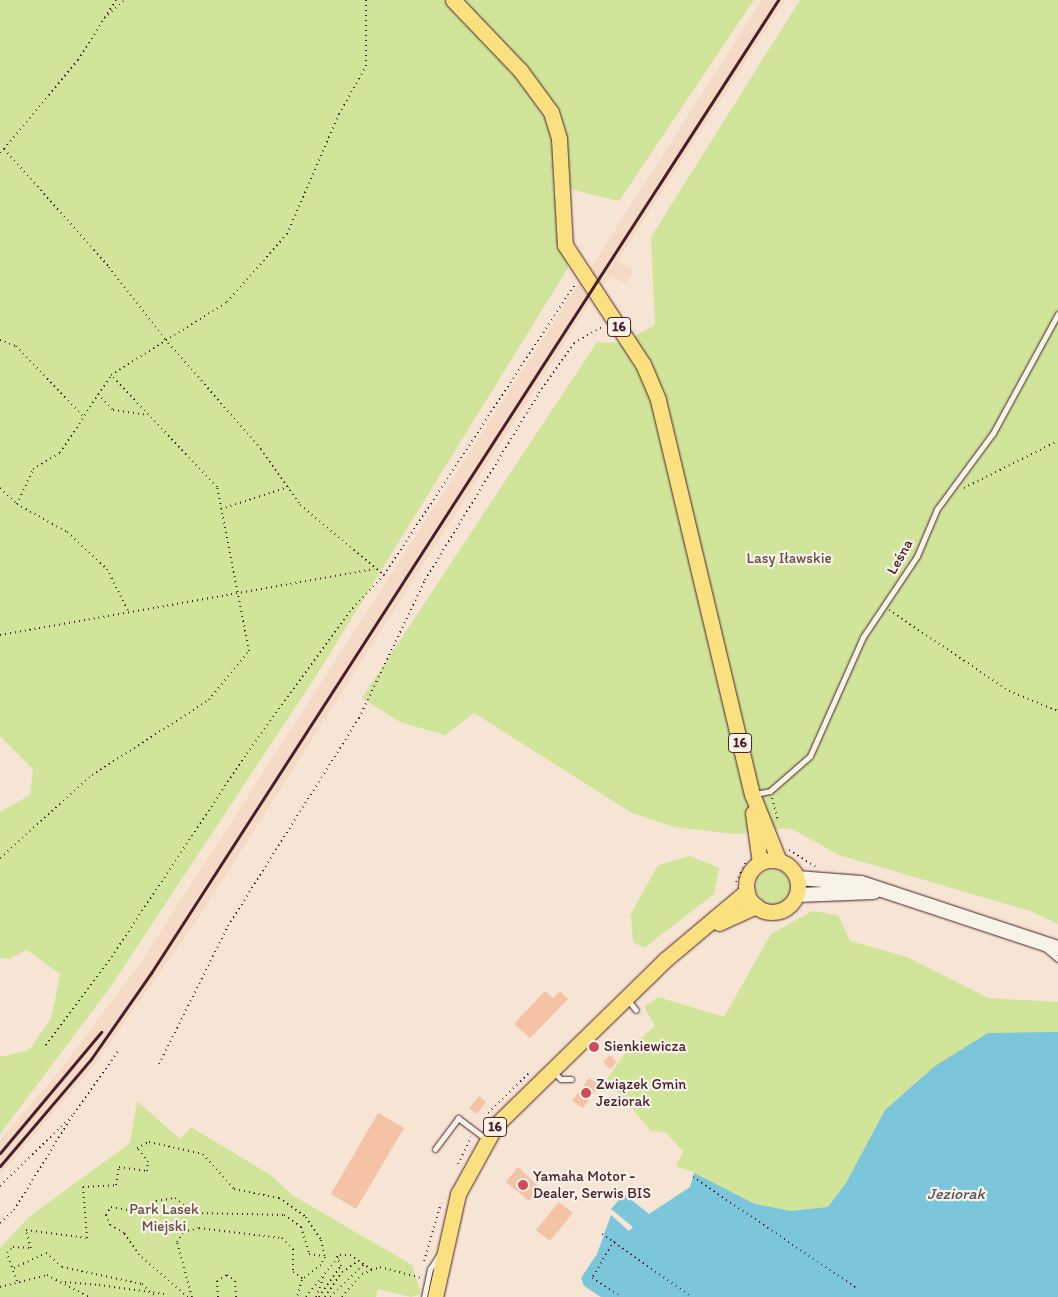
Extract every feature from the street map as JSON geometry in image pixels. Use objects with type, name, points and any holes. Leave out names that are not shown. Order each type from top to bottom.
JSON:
[{"type":"main road","name":"16","points":[[435,1297],[444,1248],[458,1194],[486,1139],[550,1069],[626,998],[747,891],[749,875],[760,863],[752,794],[658,400],[643,364],[581,274],[563,236],[559,139],[551,112],[520,70],[453,0]]},
{"type":"main road","name":"16","points":[[752,794],[779,861],[797,878]]},
{"type":"main road","points":[[760,863],[779,861]]},
{"type":"main road","points":[[747,891],[756,906],[774,912],[792,904],[796,895],[797,878],[861,883],[1058,948]]},
{"type":"main road","points":[[796,895],[826,891],[897,895]]},
{"type":"main road","name":"16","points":[[701,931],[756,906]]},
{"type":"lane","name":"Leśna","points":[[752,794],[770,791],[810,756],[862,637],[886,608],[938,508],[952,493],[993,433],[1058,314]]},
{"type":"lane","points":[[1036,940],[1058,959]]},
{"type":"lane","points":[[626,998],[636,1010]]},
{"type":"lane","points":[[550,1069],[561,1079],[571,1078]]},
{"type":"lane","points":[[435,1149],[458,1118],[486,1139]]},
{"type":"lane","points":[[424,1297],[430,1269],[444,1248]]},
{"type":"path","points":[[0,153],[78,60],[101,20],[116,0]]},
{"type":"path","points":[[101,20],[125,0]]},
{"type":"path","points":[[17,504],[32,470],[60,453],[110,375],[164,339],[227,302],[287,234],[339,114],[366,66],[366,0]]},
{"type":"path","points":[[4,149],[109,267],[164,339],[261,449],[300,505],[374,569],[384,575]]},
{"type":"path","points":[[45,1046],[115,952],[245,756],[350,612],[384,575],[581,274]]},
{"type":"path","points":[[159,1064],[228,926],[355,725],[425,580],[461,520],[574,343],[613,319]]},
{"type":"path","points":[[0,340],[16,346],[83,416]]},
{"type":"path","points":[[0,858],[92,775],[209,700],[249,651],[217,487],[110,375]]},
{"type":"path","points":[[98,394],[113,410],[148,415]]},
{"type":"path","points":[[952,493],[1058,441]]},
{"type":"path","points":[[221,509],[288,487]]},
{"type":"path","points":[[0,488],[17,504],[67,532],[107,569],[129,613]]},
{"type":"path","points":[[0,635],[238,596],[374,569]]},
{"type":"path","points":[[886,608],[1010,691],[1058,711]]},
{"type":"path","points":[[783,845],[821,869]]},
{"type":"path","points":[[0,1223],[14,1210],[74,1114],[118,1051]]},
{"type":"path","points":[[0,1186],[74,1114]]},
{"type":"path","points":[[17,1279],[8,1251],[30,1248],[24,1235],[27,1230],[88,1238],[83,1187],[116,1184],[119,1167],[147,1171],[148,1162],[137,1150],[146,1142],[203,1154],[234,1189],[284,1200],[310,1221],[324,1253],[321,1266],[303,1279],[297,1297]]},
{"type":"path","points":[[693,1178],[858,1289]]},
{"type":"path","points":[[188,1297],[140,1255],[124,1233],[110,1225],[106,1216],[111,1207],[138,1212],[172,1198],[192,1213],[284,1214],[301,1226],[312,1257],[324,1253]]},
{"type":"path","points":[[192,1297],[177,1242],[183,1232],[199,1228],[280,1237],[292,1246],[292,1270],[303,1279]]},
{"type":"path","points":[[602,1234],[692,1297]]},
{"type":"path","points":[[614,1241],[592,1278],[621,1296]]},
{"type":"path","points":[[14,1268],[46,1254],[62,1267],[142,1284],[156,1297]]},
{"type":"path","points":[[306,1297],[337,1256],[348,1254],[366,1264],[372,1270]]},
{"type":"path","points":[[318,1297],[341,1264],[337,1256]]},
{"type":"path","points":[[325,1297],[343,1271],[359,1261]]},
{"type":"path","points":[[330,1297],[337,1288],[360,1267],[366,1264]]},
{"type":"path","points":[[342,1297],[350,1284],[372,1270],[384,1267],[421,1278]]},
{"type":"path","points":[[0,1287],[17,1279],[44,1275],[65,1282],[89,1297]]},
{"type":"path","points":[[318,1297],[323,1275]]},
{"type":"path","points":[[218,1297],[218,1281],[227,1276],[235,1281],[236,1297]]},
{"type":"path","points":[[65,1282],[99,1284],[164,1294]]},
{"type":"path","points":[[334,1285],[337,1288]]},
{"type":"shaded area","points":[[762,0],[785,0],[618,260],[634,271],[626,284],[612,275],[600,289],[588,272]]},
{"type":"shaded area","points":[[579,283],[591,301],[199,917],[96,1063],[0,1175],[0,1140],[57,1074],[139,965]]},
{"type":"green space","points":[[0,0],[754,0],[619,201],[553,185],[568,268],[314,679],[109,989],[0,1134],[0,1057],[29,1050],[51,1019],[60,974],[27,950],[9,959],[0,958],[0,812],[30,795],[33,769],[0,736]]},
{"type":"green space","name":"Lasy Iławskie","points":[[800,0],[1058,0],[1058,924],[1030,911],[839,855],[790,828],[735,834],[675,827],[632,813],[474,713],[445,735],[400,722],[362,698],[597,342],[622,343],[655,325],[651,237]]},
{"type":"green space","points":[[690,856],[719,868],[714,894],[644,948],[633,942],[631,914],[658,865]]},
{"type":"green space","points":[[773,870],[785,875],[790,887],[785,899],[773,904],[761,899],[756,887],[761,875]]},
{"type":"green space","points":[[812,911],[838,915],[850,941],[907,957],[988,998],[1058,1002],[1058,1032],[1013,1033],[828,1234],[693,1178],[694,1172],[676,1166],[683,1151],[665,1132],[651,1131],[607,1079],[629,1048],[655,1026],[644,1007],[658,997],[724,1017],[771,934]]},
{"type":"green space","name":"Park Lasek Miejski","points":[[137,1101],[180,1139],[191,1127],[272,1176],[292,1195],[412,1265],[421,1294],[411,1297],[378,1289],[376,1297],[0,1297],[0,1248],[30,1216],[130,1143]]},
{"type":"water","name":"Jeziorak","points":[[1058,1032],[1058,1297],[601,1297],[584,1286],[581,1278],[597,1254],[611,1215],[629,1231],[633,1227],[611,1209],[624,1194],[649,1214],[690,1187],[694,1173],[755,1204],[791,1211],[828,1207],[846,1183],[885,1110],[935,1066],[988,1033]]},
{"type":"building","points":[[545,991],[553,998],[560,991],[568,999],[530,1038],[514,1024]]},
{"type":"building","points":[[610,1055],[617,1062],[610,1069],[603,1062]]},
{"type":"building","name":"Związek Gmin Jeziorak","points":[[589,1078],[599,1085],[583,1108],[572,1101]]},
{"type":"building","points":[[479,1096],[486,1102],[477,1114],[469,1108]]},
{"type":"building","points":[[378,1113],[404,1128],[356,1209],[331,1194]]},
{"type":"building","name":"Yamaha Motor - Dealer, Serwis BIS","points":[[518,1167],[540,1188],[529,1201],[506,1182]]},
{"type":"building","points":[[559,1202],[573,1213],[550,1241],[536,1230]]},
{"type":"railway","points":[[0,1166],[91,1059],[151,973],[778,0]]},
{"type":"railway","points":[[0,1153],[101,1032]]},
{"type":"place","name":"Sienkiewicza","points":[[594,1047]]},
{"type":"place","name":"Związek Gmin Jeziorak","points":[[586,1093]]},
{"type":"place","name":"Yamaha Motor - Dealer, Serwis BIS","points":[[523,1185]]}]
